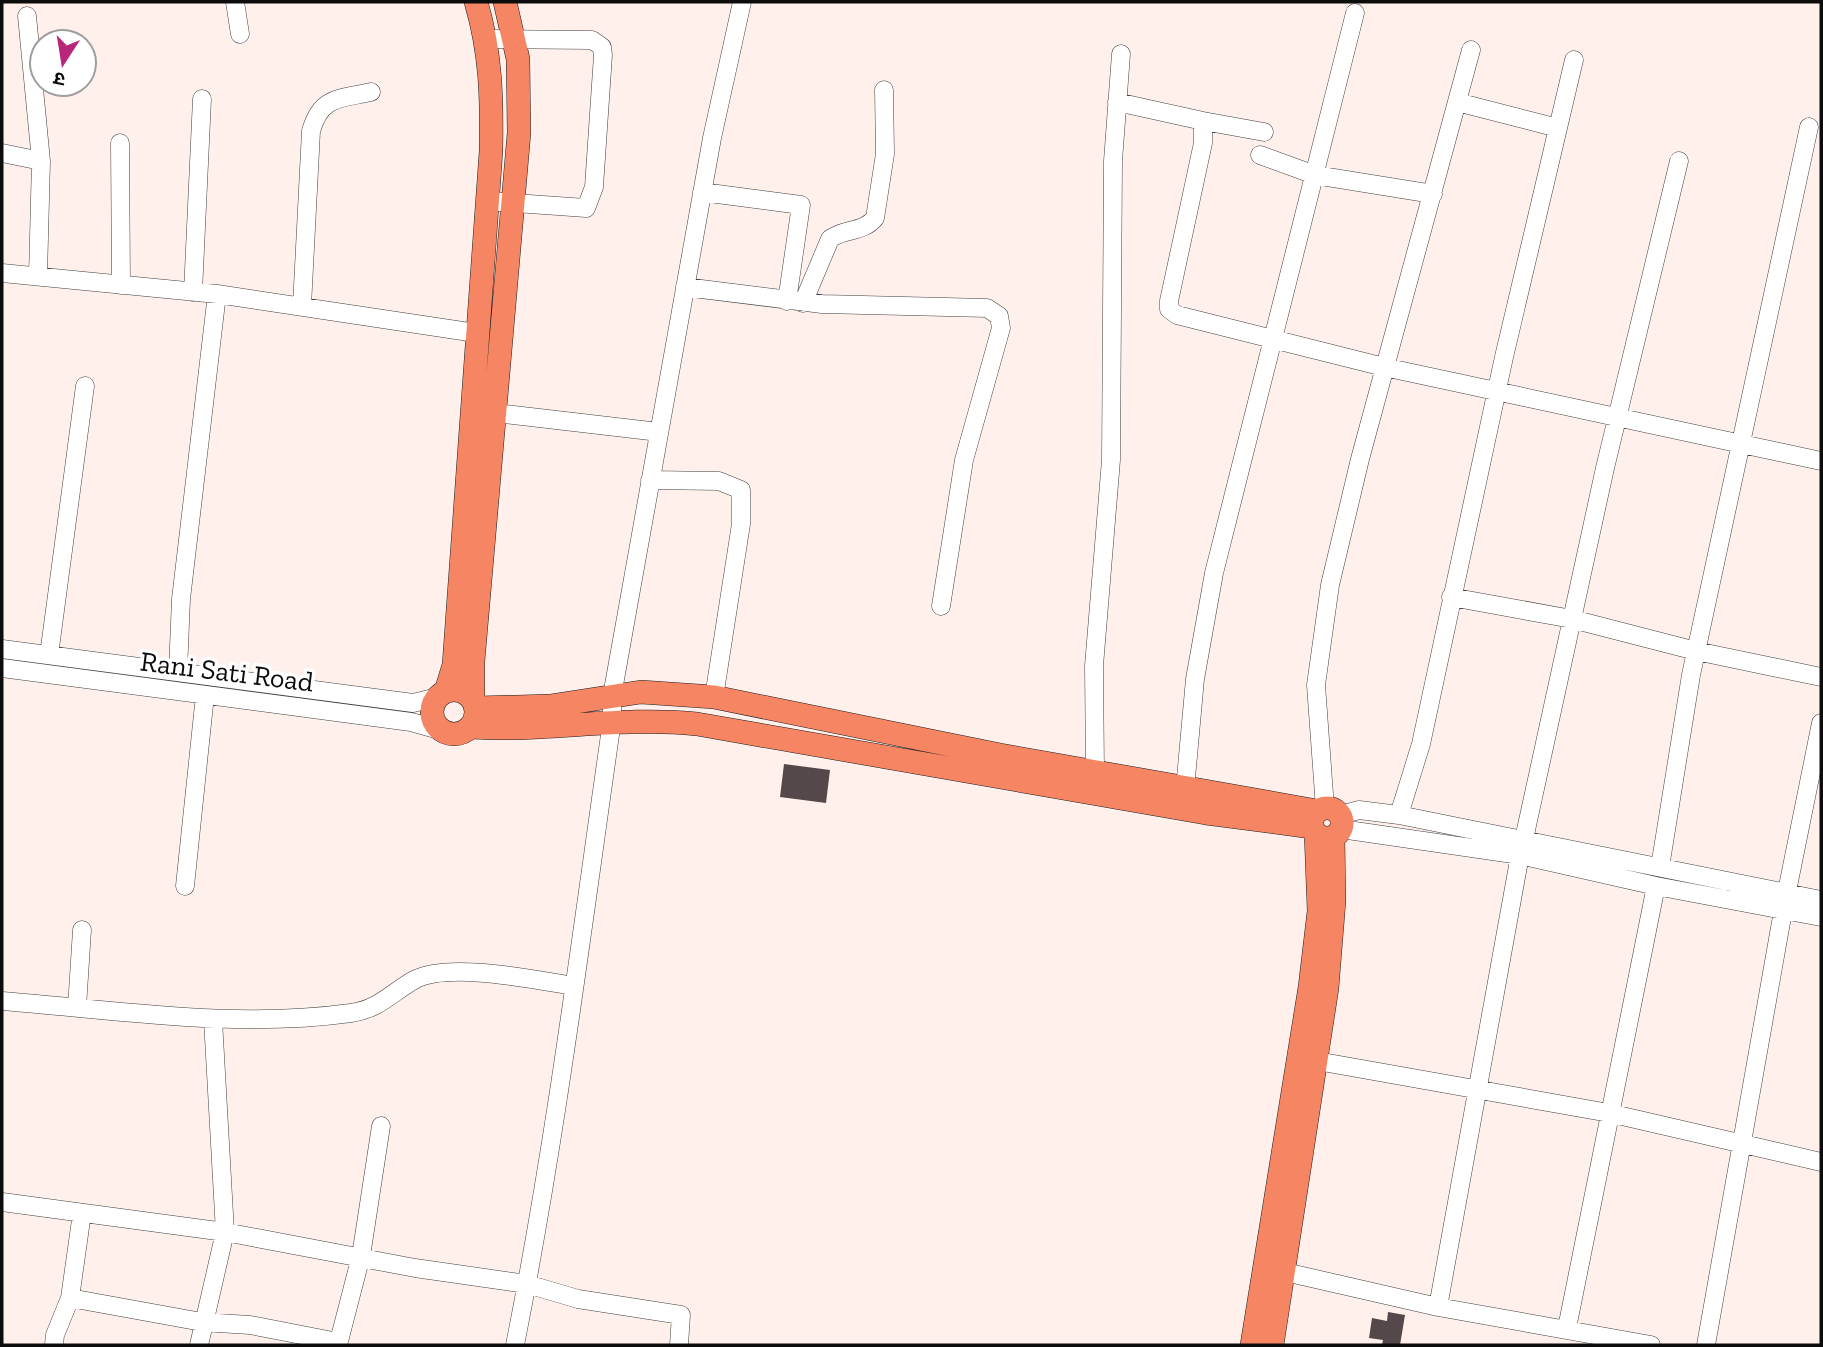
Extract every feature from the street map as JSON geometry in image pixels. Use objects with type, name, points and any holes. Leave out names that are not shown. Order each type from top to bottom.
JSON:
[{"type":"main road","points":[[476,2],[487,39],[492,95],[487,201],[454,665],[432,715],[443,731],[463,732],[473,712],[473,661],[513,203],[519,92],[515,39],[505,2]]},
{"type":"main road","points":[[442,694],[456,690],[473,712],[523,729],[612,721],[659,720],[756,732],[1206,813],[1326,823]]},
{"type":"main road","points":[[473,712],[663,692],[714,697],[1185,789],[1326,823]]},
{"type":"main road","points":[[1272,1345],[1317,1060],[1334,901],[1326,823]]},
{"type":"main road","points":[[1252,1345],[1313,960],[1326,823]]},
{"type":"street","points":[[235,2],[240,34]]},
{"type":"street","points":[[515,1345],[574,986],[612,721],[612,696],[702,191],[742,2]]},
{"type":"street","points":[[1185,789],[1195,679],[1214,573],[1355,13]]},
{"type":"street","points":[[27,16],[41,161],[38,276]]},
{"type":"street","points":[[487,39],[592,40],[599,42],[603,55],[594,187],[586,208],[487,201]]},
{"type":"street","points":[[1326,823],[1316,685],[1328,598],[1384,367],[1471,50]]},
{"type":"street","points":[[1095,772],[1094,666],[1111,460],[1113,161],[1121,54]]},
{"type":"street","points":[[1399,815],[1421,744],[1497,390],[1574,60]]},
{"type":"street","points":[[795,302],[830,239],[837,233],[864,228],[876,218],[885,154],[884,90]]},
{"type":"street","points":[[302,306],[311,131],[315,117],[320,107],[332,100],[370,92]]},
{"type":"street","points":[[193,292],[202,99]]},
{"type":"street","points":[[1117,102],[1264,132]]},
{"type":"street","points":[[1457,102],[1558,128]]},
{"type":"street","points":[[1203,121],[1203,143],[1169,309],[1177,315],[1384,367],[1821,461]]},
{"type":"street","points":[[1660,867],[1696,651],[1809,127]]},
{"type":"street","points":[[120,143],[121,285]]},
{"type":"street","points":[[2,153],[41,161]]},
{"type":"street","points":[[1261,155],[1315,175],[1433,194]]},
{"type":"street","points":[[1438,1307],[1522,847],[1617,417],[1679,160]]},
{"type":"street","points":[[702,191],[801,205],[795,302]]},
{"type":"street","points":[[2,273],[217,294],[476,333]]},
{"type":"street","points":[[685,287],[795,302],[986,308],[999,316],[1000,328],[995,350],[974,415],[964,460],[941,606]]},
{"type":"street","points":[[178,671],[181,599],[217,294]]},
{"type":"street","points":[[49,655],[85,386]]},
{"type":"street","points":[[496,413],[659,432]]},
{"type":"street","points":[[650,480],[719,481],[741,490],[741,524],[714,697]]},
{"type":"street","points":[[1451,597],[1572,619],[1696,651],[1821,677]]},
{"type":"street","points":[[2,649],[414,703],[442,694]]},
{"type":"street","name":"Rani Sati Road","points":[[2,668],[411,722],[443,731]]},
{"type":"street","points":[[185,886],[205,695]]},
{"type":"street","points":[[1706,1345],[1785,902],[1821,723]]},
{"type":"street","points":[[1326,823],[1359,810],[1399,815],[1522,847],[1656,887],[1785,902],[1821,900]]},
{"type":"street","points":[[1326,823],[1660,867],[1785,902],[1821,917]]},
{"type":"street","points":[[1567,1328],[1656,887]]},
{"type":"street","points":[[78,1007],[82,930]]},
{"type":"street","points":[[2,1001],[213,1020],[354,1013],[386,1002],[417,978],[457,971],[574,986]]},
{"type":"street","points":[[199,1345],[202,1322],[225,1231],[213,1020]]},
{"type":"street","points":[[1317,1060],[1609,1114],[1821,1162]]},
{"type":"street","points":[[70,1298],[202,1322],[250,1325],[338,1343],[361,1256],[381,1126]]},
{"type":"street","points":[[2,1202],[225,1231],[527,1284],[578,1299],[681,1315],[679,1345]]},
{"type":"street","points":[[54,1345],[55,1335],[70,1298],[82,1213]]},
{"type":"street","points":[[1285,1272],[1438,1307],[1651,1345]]},
{"type":"building","points":[[784,764],[830,770],[826,803],[780,797]]},
{"type":"building","points":[[1388,1312],[1405,1315],[1400,1345],[1382,1345],[1383,1340],[1369,1338],[1372,1318],[1387,1321]]}]
